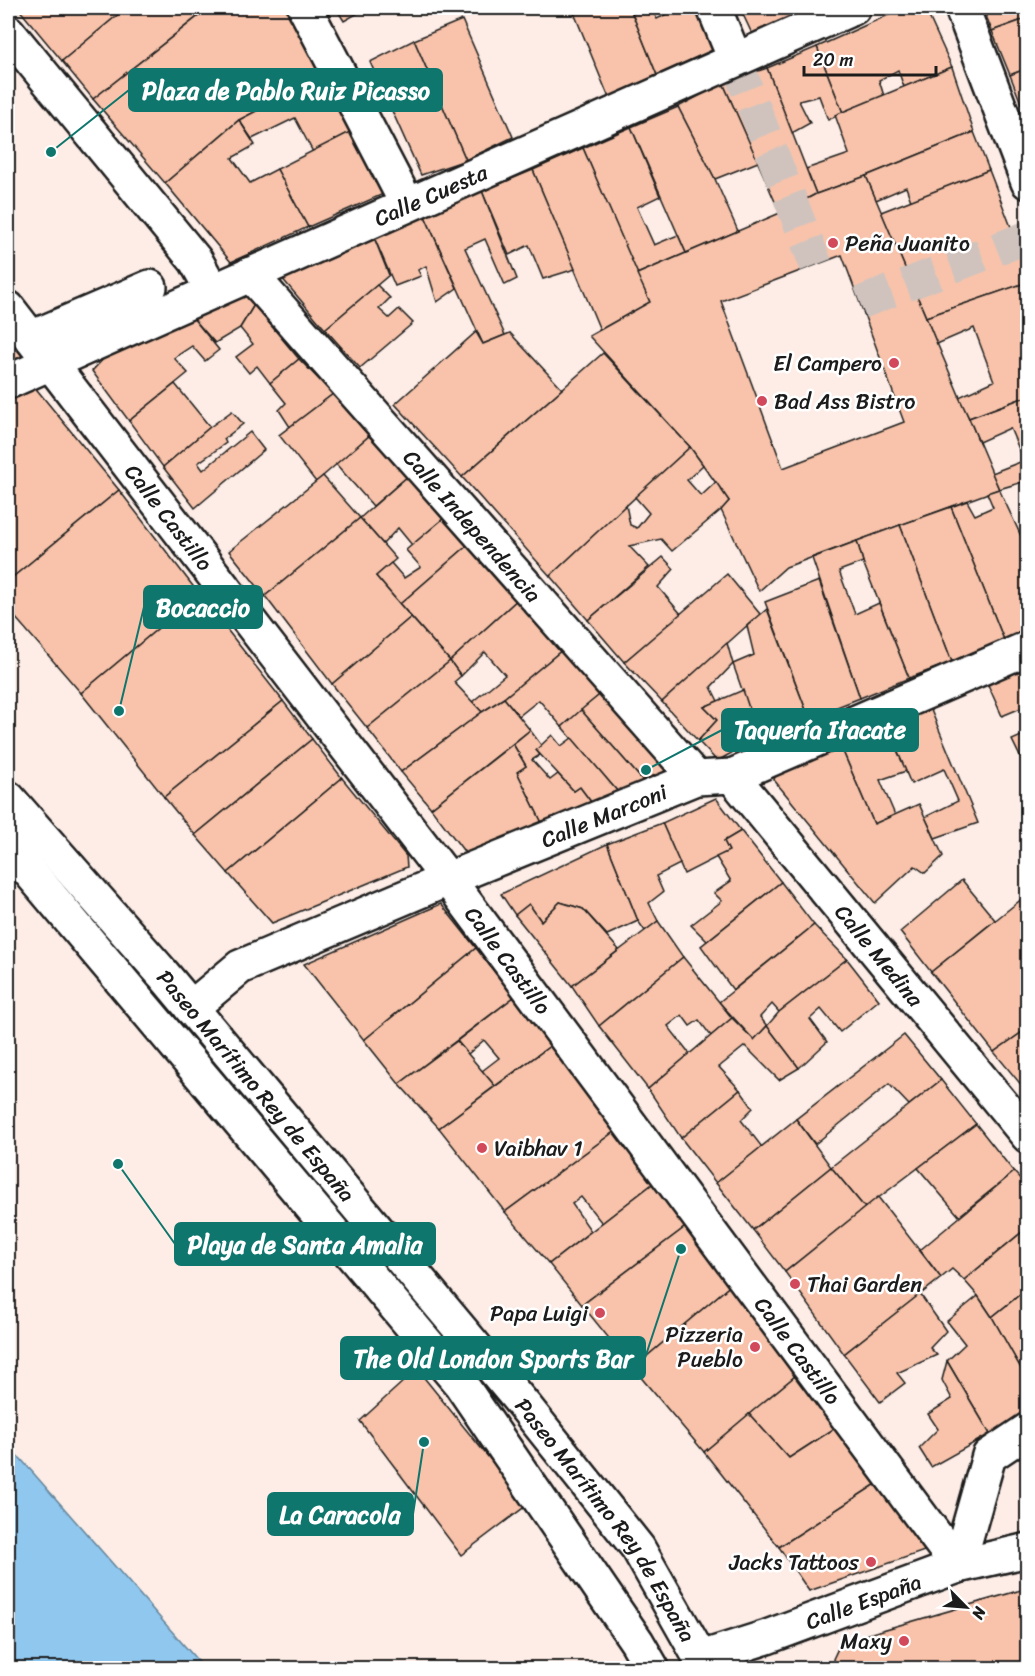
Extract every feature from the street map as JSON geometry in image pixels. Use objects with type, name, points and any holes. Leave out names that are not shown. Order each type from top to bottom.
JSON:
[{"type":"street","points":[[306,8],[407,204]]},
{"type":"street","points":[[714,8],[735,59]]},
{"type":"street","name":"Calle Cuesta","points":[[8,382],[40,350],[79,351],[212,290],[853,8]]},
{"type":"street","points":[[962,8],[1028,182]]},
{"type":"street","points":[[8,32],[195,261],[212,290]]},
{"type":"street","name":"Calle Independencia","points":[[250,274],[696,778]]},
{"type":"street","points":[[40,350],[150,287]]},
{"type":"street","name":"Calle Castillo","points":[[8,308],[448,879],[958,1566]]},
{"type":"street","name":"Calle Marconi","points":[[191,1008],[240,967],[696,778],[732,776],[1028,648]]},
{"type":"street","name":"Calle Medina","points":[[732,776],[1028,1136]]},
{"type":"street","name":"Paseo Marítimo Rey de España","points":[[8,798],[191,1008],[527,1409],[638,1548],[703,1663]]},
{"type":"street","points":[[8,846],[460,1383],[637,1642],[652,1668]]},
{"type":"street","points":[[958,1566],[989,1456],[1028,1430]]},
{"type":"street","name":"Calle España","points":[[703,1663],[958,1566],[1028,1550]]},
{"type":"water","points":[[8,1448],[21,1459],[204,1668],[8,1668]]},
{"type":"building","points":[[18,8],[126,8],[62,61]]},
{"type":"building","points":[[126,8],[197,8],[202,13],[93,99],[62,61]]},
{"type":"building","points":[[209,8],[287,8],[324,76],[239,120],[165,183],[93,99]]},
{"type":"building","points":[[336,8],[367,8],[344,21]]},
{"type":"building","points":[[572,8],[630,8],[657,75],[609,98]]},
{"type":"building","points":[[630,8],[651,8],[657,19],[678,8],[701,8],[717,48],[657,75]]},
{"type":"building","points":[[740,8],[819,8],[754,38]]},
{"type":"building","points":[[904,8],[925,8],[952,67],[904,87],[898,70],[879,80],[884,96],[843,113],[817,47]]},
{"type":"building","points":[[983,8],[1028,8],[1028,18],[992,31]]},
{"type":"building","points":[[1028,18],[1028,68],[1010,75],[992,31]]},
{"type":"building","points":[[462,20],[513,137],[466,160],[414,40]]},
{"type":"building","points":[[414,40],[466,160],[421,175],[370,62]]},
{"type":"building","points":[[817,47],[843,113],[828,120],[819,96],[799,101],[810,123],[792,133],[767,68]]},
{"type":"building","points":[[952,67],[974,132],[816,194],[806,169],[849,154],[835,115]]},
{"type":"building","points":[[767,68],[816,194],[780,213],[723,83]]},
{"type":"building","points":[[1028,68],[1028,121],[1010,75]]},
{"type":"building","points":[[324,76],[354,130],[313,152],[295,118],[252,139],[239,120]]},
{"type":"building","points":[[723,83],[758,162],[715,179],[678,107]]},
{"type":"building","points":[[678,107],[715,179],[738,231],[686,253],[631,127]]},
{"type":"building","points":[[239,120],[255,145],[232,158],[250,183],[277,169],[308,227],[231,262],[165,183]]},
{"type":"building","points":[[631,127],[660,196],[637,207],[654,245],[678,235],[686,253],[637,274],[583,148]]},
{"type":"building","points":[[354,130],[388,192],[308,227],[277,169]]},
{"type":"building","points":[[974,132],[989,170],[911,201],[906,187],[876,200],[866,176]]},
{"type":"building","points":[[583,148],[650,302],[600,330],[533,170]]},
{"type":"building","points":[[533,170],[575,269],[543,279],[529,245],[509,255],[482,191]]},
{"type":"building","points":[[989,170],[1028,271],[1028,282],[926,317],[881,212]]},
{"type":"building","points":[[866,176],[999,489],[786,567],[759,591],[721,510],[729,501],[690,447],[589,336],[650,302],[637,274],[780,213],[816,194]],"holes":[[[842,255],[904,422],[783,468],[721,301]]]},
{"type":"building","points":[[482,191],[517,279],[505,285],[485,239],[465,248],[505,335],[483,344],[424,214]]},
{"type":"building","points":[[424,214],[457,288],[437,302],[426,266],[418,270],[421,276],[395,286],[373,235]]},
{"type":"building","points":[[373,235],[389,275],[325,329],[281,277]]},
{"type":"building","points":[[1028,282],[1028,396],[969,418],[959,397],[994,381],[974,328],[937,344],[926,317]]},
{"type":"building","points":[[377,285],[390,298],[379,309],[389,318],[399,309],[413,323],[360,368],[325,329]]},
{"type":"building","points":[[243,293],[254,305],[240,328],[215,343],[193,318]]},
{"type":"building","points":[[254,305],[299,359],[270,383],[257,366],[249,373],[236,357],[253,344],[240,328]]},
{"type":"building","points":[[193,318],[219,350],[205,361],[192,346],[174,358],[188,373],[129,421],[92,371],[109,353]]},
{"type":"building","points":[[8,328],[27,353],[25,362],[8,369]]},
{"type":"building","points":[[476,332],[483,344],[510,333],[562,389],[462,477],[395,404]]},
{"type":"building","points":[[603,353],[690,447],[550,576],[462,477]]},
{"type":"building","points":[[299,359],[333,394],[290,427],[279,410],[286,403],[270,383]]},
{"type":"building","points":[[175,384],[210,427],[163,467],[129,421]]},
{"type":"building","points":[[33,385],[119,490],[8,581],[8,397]]},
{"type":"building","points":[[333,394],[369,436],[316,482],[279,435]]},
{"type":"building","points":[[1028,396],[1028,459],[1024,461],[1010,428],[979,442],[969,418]]},
{"type":"building","points":[[232,411],[243,424],[224,439],[226,443],[198,463],[203,470],[250,432],[264,450],[195,508],[163,467]]},
{"type":"building","points":[[369,436],[408,476],[373,506],[336,464]]},
{"type":"building","points":[[690,447],[703,465],[687,480],[701,496],[716,482],[729,501],[672,551],[661,539],[629,546],[649,567],[588,620],[550,576],[626,505],[630,525],[637,528],[649,513],[635,497]]},
{"type":"building","points":[[1028,459],[1028,492],[1023,482],[999,489],[992,473]]},
{"type":"building","points":[[323,476],[360,518],[265,596],[229,551]]},
{"type":"building","points":[[408,476],[444,518],[412,545],[398,528],[383,544],[360,518]]},
{"type":"building","points":[[999,489],[1028,551],[1028,630],[1004,640],[951,507],[967,501],[975,515],[993,507],[987,493]]},
{"type":"building","points":[[119,490],[199,594],[81,693],[8,609],[8,581]]},
{"type":"building","points":[[951,507],[1004,640],[952,662],[900,525]]},
{"type":"building","points":[[360,518],[396,559],[376,576],[411,617],[332,684],[265,596]]},
{"type":"building","points":[[444,518],[468,545],[400,604],[376,576],[391,563],[404,578],[421,567],[406,550]]},
{"type":"building","points":[[900,525],[952,662],[909,678],[863,562],[857,541]]},
{"type":"building","points":[[857,541],[863,562],[839,571],[855,614],[879,603],[909,678],[860,698],[812,558]]},
{"type":"building","points":[[468,545],[518,599],[450,661],[400,604]]},
{"type":"building","points":[[663,557],[674,569],[658,587],[681,614],[624,662],[588,620]]},
{"type":"building","points":[[727,574],[760,614],[662,702],[624,662]]},
{"type":"building","points":[[819,581],[860,698],[809,718],[765,602]]},
{"type":"building","points":[[199,594],[283,701],[164,797],[81,693]]},
{"type":"building","points":[[518,599],[562,650],[504,698],[482,712],[472,702],[505,675],[485,652],[461,676],[450,661]]},
{"type":"building","points":[[767,609],[809,718],[759,738],[733,664],[754,655],[747,626]]},
{"type":"building","points":[[411,617],[450,661],[367,728],[332,684]]},
{"type":"building","points":[[727,643],[733,664],[711,687],[718,701],[704,707],[717,720],[698,741],[662,702]]},
{"type":"building","points":[[562,650],[603,692],[562,727],[539,700],[519,716],[504,698]]},
{"type":"building","points":[[1028,659],[1028,722],[1021,708],[1002,716],[985,678]]},
{"type":"building","points":[[450,661],[461,676],[454,682],[482,712],[401,772],[367,728]]},
{"type":"building","points":[[743,690],[759,738],[717,761],[698,741],[717,720],[704,707]]},
{"type":"building","points":[[603,692],[665,770],[662,775],[644,782],[581,710]]},
{"type":"building","points":[[504,698],[530,730],[431,808],[401,772]]},
{"type":"building","points":[[283,701],[312,739],[195,835],[164,797]]},
{"type":"building","points":[[928,703],[978,823],[935,838],[925,817],[958,801],[944,769],[911,784],[884,720]]},
{"type":"building","points":[[581,710],[644,782],[618,792],[562,727]]},
{"type":"building","points":[[884,720],[906,771],[880,780],[895,815],[874,824],[838,740]]},
{"type":"building","points":[[530,730],[542,746],[536,750],[540,755],[532,760],[550,780],[558,774],[574,791],[580,787],[592,803],[542,823],[517,772],[526,766],[513,744]]},
{"type":"building","points":[[1028,733],[1028,773],[1012,740]]},
{"type":"building","points":[[552,735],[561,746],[572,738],[618,792],[592,803],[580,787],[574,791],[536,750]]},
{"type":"building","points":[[312,739],[342,778],[228,873],[195,835]]},
{"type":"building","points":[[838,740],[874,824],[919,804],[943,856],[925,873],[915,866],[875,903],[774,780],[779,762]]},
{"type":"building","points":[[513,744],[526,766],[517,772],[542,823],[466,854],[431,808]]},
{"type":"building","points":[[342,778],[406,856],[407,867],[272,923],[228,873]]},
{"type":"building","points":[[716,798],[741,831],[724,841],[729,851],[684,874],[662,823]]},
{"type":"building","points":[[662,823],[680,864],[656,876],[663,892],[649,903],[658,921],[645,931],[638,921],[607,844]]},
{"type":"building","points":[[741,831],[781,882],[707,941],[691,925],[722,901],[714,893],[731,881],[716,857],[729,851],[724,841]]},
{"type":"building","points":[[607,844],[638,921],[607,935],[583,909],[560,902],[541,921],[529,904],[515,915],[501,894]]},
{"type":"building","points":[[962,880],[995,920],[931,972],[900,932]]},
{"type":"building","points":[[781,882],[814,925],[733,990],[701,946]]},
{"type":"building","points":[[1028,894],[1028,1028],[994,1052],[931,972]]},
{"type":"building","points":[[560,902],[583,909],[619,950],[572,986],[515,915],[529,904],[541,921]]},
{"type":"building","points":[[441,904],[476,948],[364,1040],[304,964]]},
{"type":"building","points":[[658,921],[683,957],[599,1026],[572,986]]},
{"type":"building","points":[[814,925],[847,959],[779,1012],[772,1004],[760,1017],[767,1026],[754,1040],[719,1002]]},
{"type":"building","points":[[476,948],[514,997],[399,1084],[364,1040]]},
{"type":"building","points":[[683,957],[732,1018],[711,1036],[699,1020],[690,1026],[682,1015],[668,1026],[690,1054],[648,1089],[599,1026]]},
{"type":"building","points":[[847,959],[879,1000],[840,1032],[821,1009],[810,1019],[827,1042],[799,1068],[767,1026],[779,1012]]},
{"type":"building","points":[[514,997],[550,1046],[495,1086],[482,1071],[499,1058],[484,1040],[468,1054],[457,1041]]},
{"type":"building","points":[[732,1018],[754,1040],[767,1026],[799,1068],[779,1080],[745,1046],[719,1067],[740,1090],[681,1138],[648,1089]]},
{"type":"building","points":[[1028,1028],[1028,1093],[994,1052]]},
{"type":"building","points":[[904,1035],[941,1080],[909,1105],[889,1084],[815,1144],[796,1119]]},
{"type":"building","points":[[457,1041],[495,1086],[439,1128],[399,1084]]},
{"type":"building","points":[[550,1046],[615,1131],[505,1212],[439,1128]]},
{"type":"building","points":[[941,1080],[976,1124],[865,1208],[831,1167]]},
{"type":"building","points":[[740,1090],[753,1108],[741,1120],[762,1147],[716,1183],[681,1138]]},
{"type":"building","points":[[796,1119],[831,1167],[753,1230],[716,1183]]},
{"type":"building","points":[[976,1124],[1014,1172],[959,1216],[918,1168]]},
{"type":"building","points":[[615,1131],[655,1182],[602,1223],[581,1197],[572,1204],[591,1231],[549,1264],[505,1212]]},
{"type":"building","points":[[831,1167],[865,1208],[785,1272],[753,1230]]},
{"type":"building","points":[[1014,1172],[1028,1187],[1028,1227],[964,1280],[952,1269],[941,1278],[920,1250]]},
{"type":"building","points":[[655,1182],[688,1225],[582,1305],[549,1264]]},
{"type":"building","points":[[878,1197],[941,1278],[844,1354],[785,1272]]},
{"type":"building","points":[[688,1225],[732,1284],[633,1368],[582,1305]]},
{"type":"building","points":[[1028,1227],[1028,1288],[992,1317],[964,1280]]},
{"type":"building","points":[[732,1284],[800,1372],[704,1452],[633,1368]]},
{"type":"building","points":[[1028,1288],[1028,1381],[992,1317]]},
{"type":"building","points":[[920,1294],[946,1331],[930,1348],[937,1355],[897,1373],[905,1383],[880,1402],[844,1354]]},
{"type":"building","points":[[978,1296],[1028,1381],[1028,1412],[990,1434],[947,1361],[965,1344],[947,1321]]},
{"type":"building","points":[[947,1361],[990,1434],[931,1467],[919,1448],[938,1429],[928,1414],[952,1399],[942,1380]]},
{"type":"building","points":[[417,1369],[527,1505],[461,1555],[360,1421]]},
{"type":"building","points":[[800,1372],[843,1423],[789,1458],[749,1414]]},
{"type":"building","points":[[749,1414],[789,1458],[843,1423],[884,1479],[779,1547],[704,1452]]},
{"type":"building","points":[[884,1479],[936,1547],[809,1591],[779,1547]]},
{"type":"building","points":[[1028,1588],[1028,1668],[838,1668],[833,1659],[841,1642]]},
{"type":"tunnel","points":[[735,59],[816,265]]},
{"type":"tunnel","points":[[860,303],[1028,237]]},
{"type":"place","name":"Plaza de Pablo Ruiz Picasso","points":[[51,152]]},
{"type":"place","name":"Peña Juanito","points":[[833,243]]},
{"type":"place","name":"El Campero","points":[[894,363]]},
{"type":"place","name":"Bad Ass Bistro","points":[[762,401]]},
{"type":"place","name":"Bocaccio","points":[[119,711]]},
{"type":"place","name":"Taquería Itacate","points":[[646,770]]},
{"type":"place","name":"Vaibhav 1","points":[[482,1148]]},
{"type":"place","name":"Playa de Santa Amalia","points":[[118,1164]]},
{"type":"place","name":"The Old London Sports Bar","points":[[681,1249]]},
{"type":"place","name":"Thai Garden","points":[[795,1284]]},
{"type":"place","name":"Papa Luigi","points":[[600,1313]]},
{"type":"place","name":"Pizzeria Pueblo","points":[[755,1347]]},
{"type":"place","name":"La Caracola","points":[[424,1442]]},
{"type":"place","name":"Jacks Tattoos","points":[[871,1562]]},
{"type":"place","name":"Maxy","points":[[904,1641]]}]
